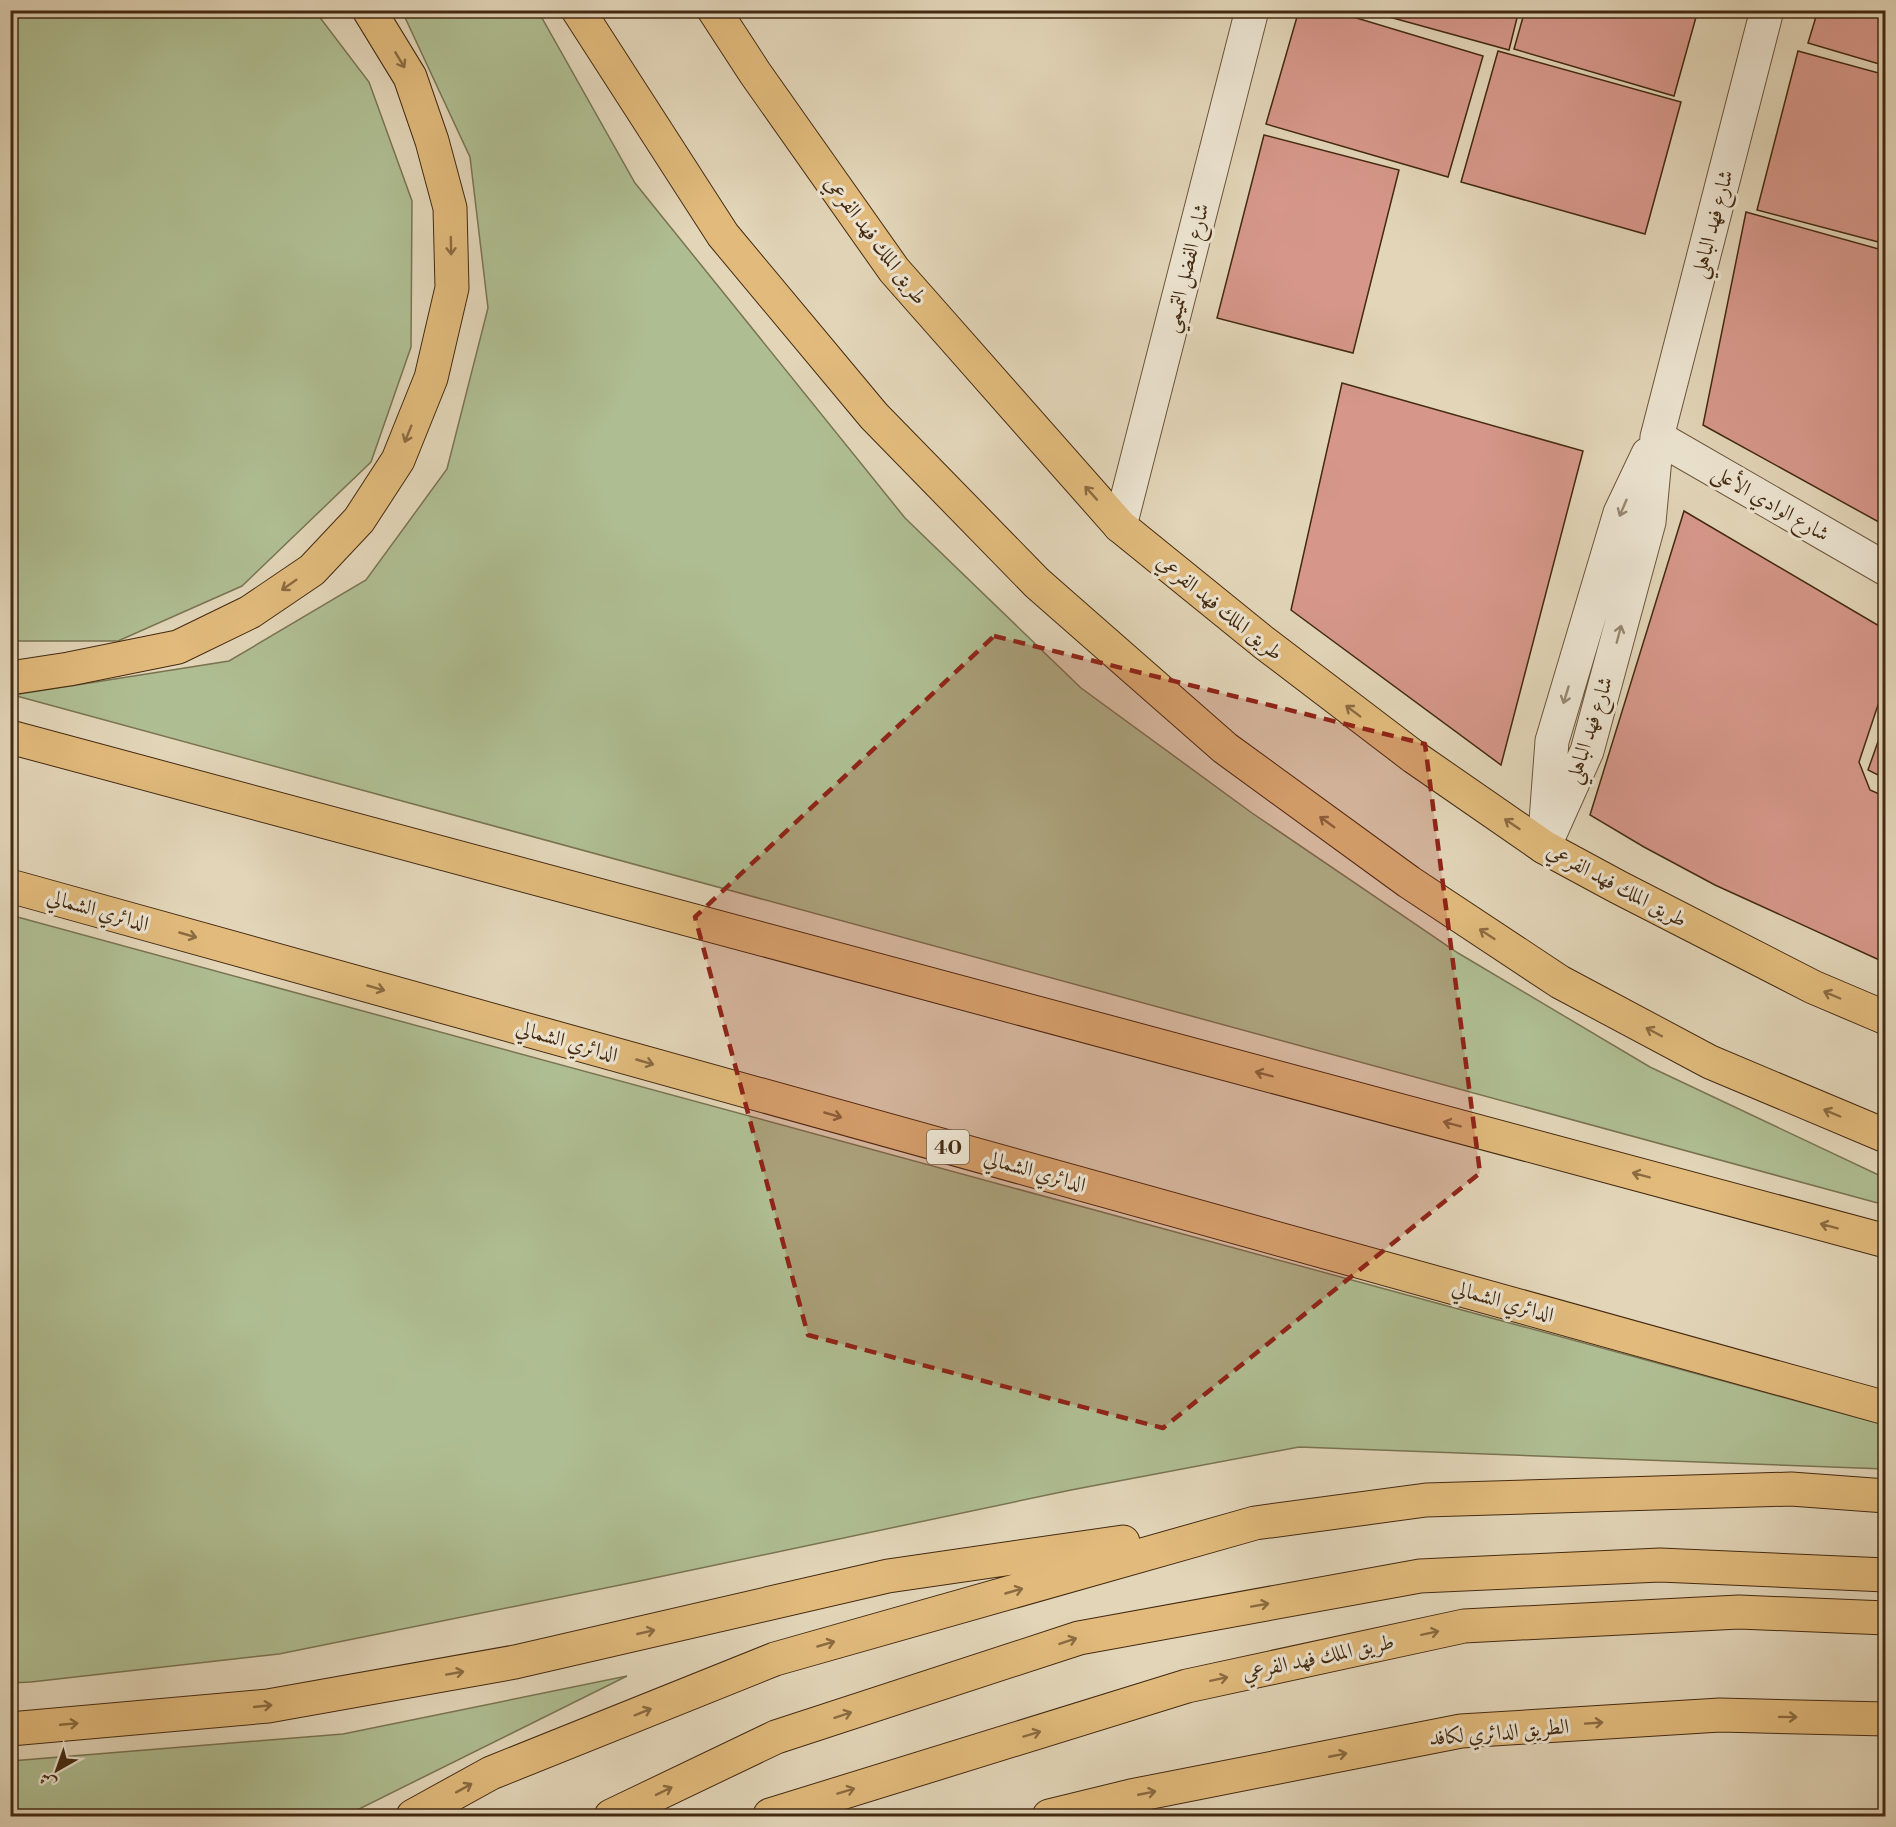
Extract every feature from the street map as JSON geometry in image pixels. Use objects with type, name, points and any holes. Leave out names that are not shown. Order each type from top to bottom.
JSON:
[{"type":"main road","points":[[10,678],[69,669],[178,647],[250,612],[312,570],[359,520],[398,460],[431,378],[452,288],[450,208],[432,141],[410,77],[369,10]]},
{"type":"main road","points":[[578,10],[723,235],[874,416],[1037,583],[1225,748],[1409,882],[1560,982],[1710,1062],[1886,1136]]},
{"type":"main road","name":"طريق الملك فهد الفرعي","points":[[714,10],[755,74],[894,270],[1120,526],[1263,642],[1414,758],[1544,847],[1813,987],[1886,1018]]},
{"type":"main road","points":[[10,737],[1886,1241]]},
{"type":"main road","name":"الدائري الشمالي","points":[[10,886],[1886,1408]]},
{"type":"main road","points":[[10,1729],[268,1706],[515,1662],[888,1576],[1426,1500],[1791,1489],[1886,1496]]},
{"type":"main road","points":[[413,1816],[491,1773],[775,1659],[1255,1523]]},
{"type":"main road","points":[[611,1816],[776,1737],[1091,1636],[1420,1576],[1660,1565],[1886,1575]]},
{"type":"main road","name":"طريق الملك فهد الفرعي","points":[[770,1815],[1186,1686],[1464,1626],[1739,1612],[1886,1618]]},
{"type":"main road","name":"الطريق الدائري لكافد","points":[[1049,1816],[1131,1796],[1461,1731],[1720,1715],[1886,1719]]},
{"type":"street","name":"شارع الفضل التميمي","points":[[1120,526],[1252,10]]},
{"type":"street","name":"شارع فهد الباهلي","points":[[1544,847],[1587,751],[1649,522],[1657,436],[1767,10]]},
{"type":"street","name":"شارع الوادي الأعلى","points":[[1657,436],[1886,569]]},
{"type":"highlighted area","points":[[994,636],[1425,744],[1480,1173],[1163,1428],[808,1335],[695,917]]},
{"type":"green space","points":[[11,10],[315,11],[369,82],[412,201],[411,347],[371,462],[242,586],[118,641],[11,641]]},
{"type":"green space","points":[[402,11],[538,11],[635,183],[905,518],[1081,688],[1252,813],[1458,953],[1650,1067],[1885,1178],[1885,1205],[13,695],[229,661],[366,580],[447,469],[488,308],[470,157]]},
{"type":"green space","points":[[10,915],[1885,1425],[1885,1469],[1299,1447],[1071,1490],[279,1654],[11,1683]]},
{"type":"green space","points":[[627,1676],[345,1816],[11,1816],[11,1761],[343,1734]]},
{"type":"building","points":[[1299,10],[1330,10],[1483,56],[1448,177],[1266,124]]},
{"type":"building","points":[[1364,10],[1519,10],[1509,50]]},
{"type":"building","points":[[1525,10],[1698,10],[1674,96],[1514,49]]},
{"type":"building","points":[[1818,10],[1886,10],[1886,66],[1808,43]]},
{"type":"building","points":[[1498,51],[1681,102],[1645,234],[1461,182]]},
{"type":"building","points":[[1798,51],[1886,75],[1886,244],[1757,210]]},
{"type":"building","points":[[1264,135],[1399,170],[1353,353],[1217,318]]},
{"type":"building","points":[[1746,212],[1886,251],[1886,526],[1703,425]]},
{"type":"building","points":[[1342,383],[1583,451],[1501,765],[1291,610]]},
{"type":"building","points":[[1684,511],[1886,630],[1886,681],[1859,762],[1870,790],[1886,797],[1886,963],[1715,885],[1590,815]]},
{"type":"building","points":[[1886,719],[1886,779],[1868,770]]}]
